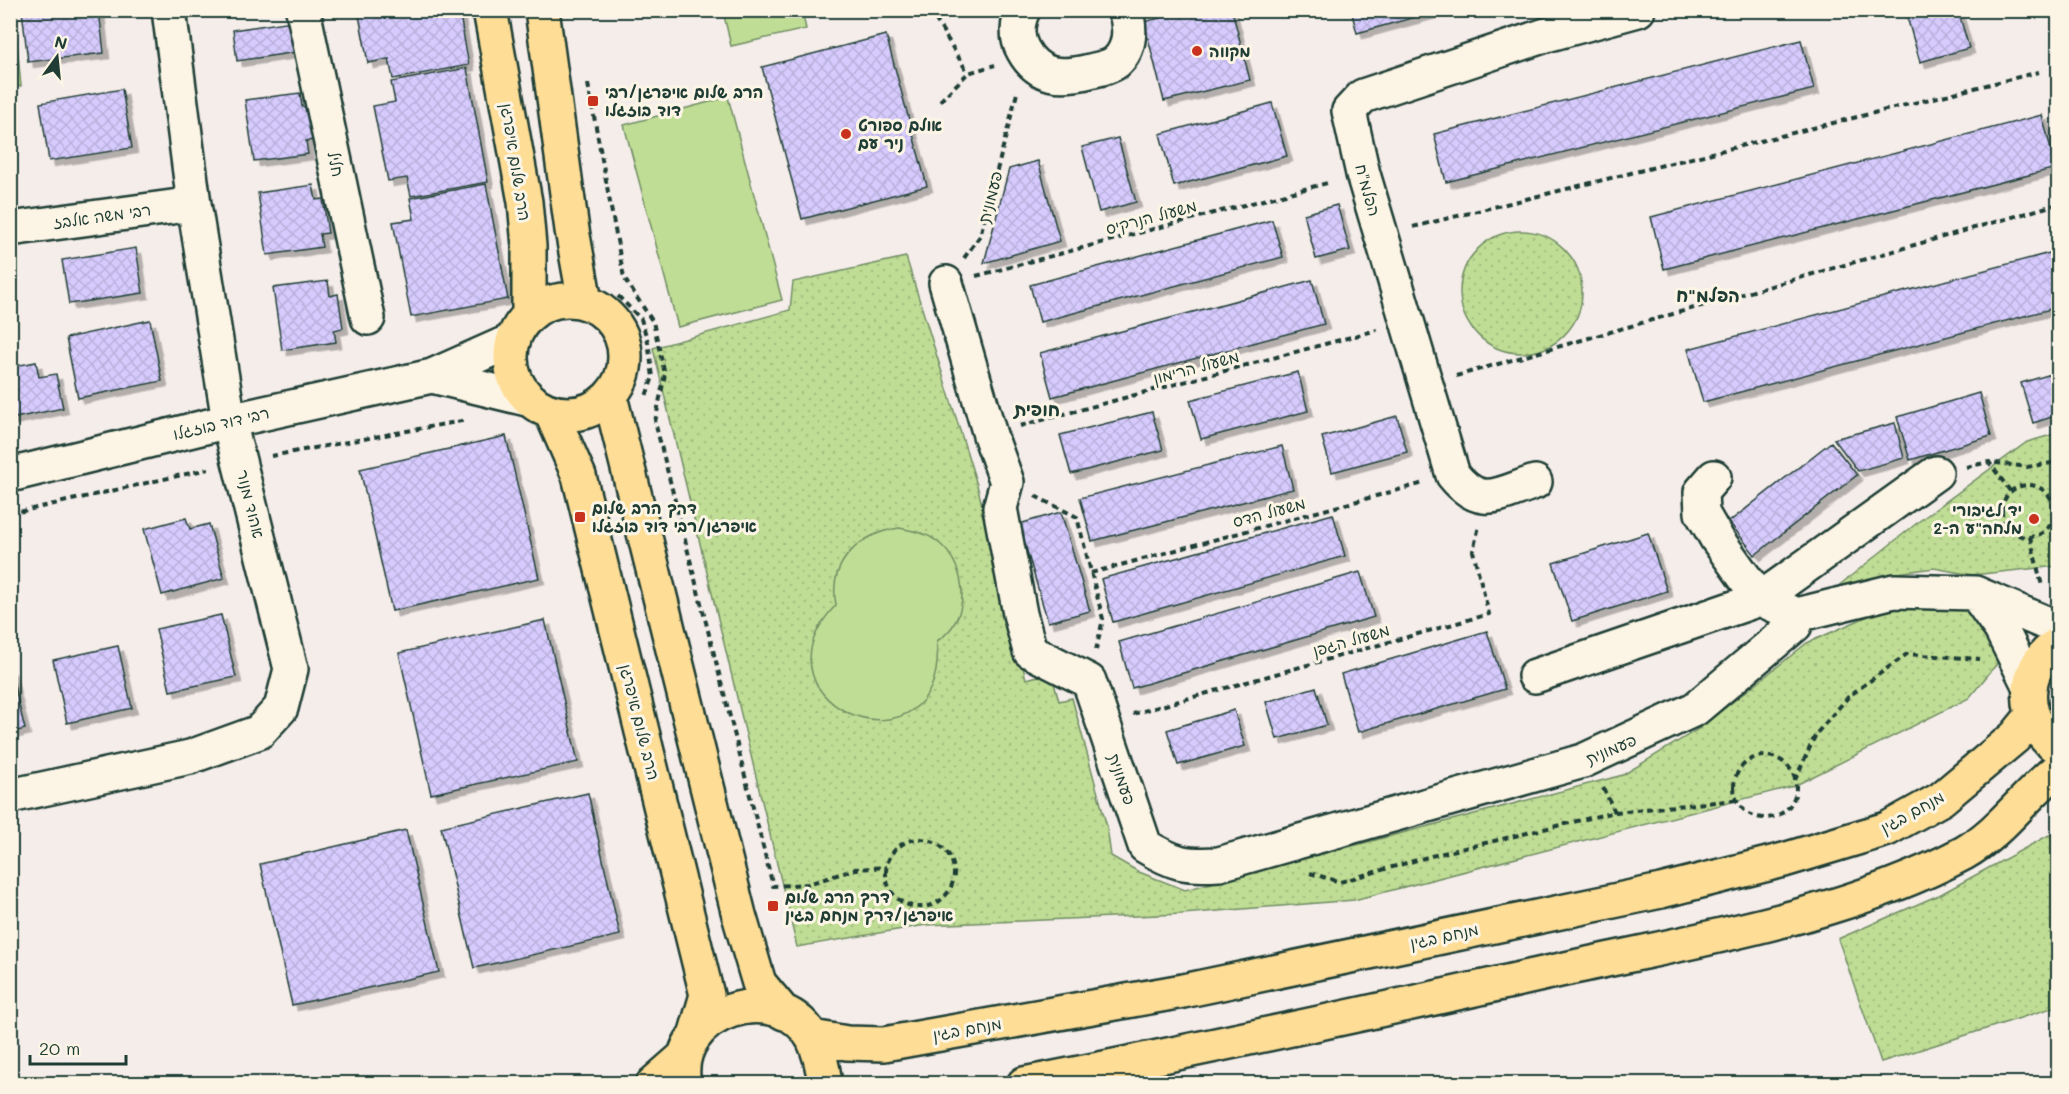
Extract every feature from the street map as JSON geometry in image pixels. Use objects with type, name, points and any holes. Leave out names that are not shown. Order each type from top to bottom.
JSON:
[{"type":"main road","name":"הרב שלום איפרגן","points":[[490,10],[525,202],[529,246],[521,327]]},
{"type":"main road","points":[[542,10],[572,230],[585,302]]},
{"type":"main road","points":[[557,302],[585,302],[611,320],[624,346],[622,376],[610,396],[583,412],[569,415],[541,406],[517,383],[512,369],[521,327],[557,302]]},
{"type":"main road","points":[[610,396],[739,915],[759,983],[784,1013]]},
{"type":"main road","name":"הרב שלום איפרגן","points":[[541,406],[579,476],[707,995],[688,1058]]},
{"type":"main road","name":"מנחם בגין","points":[[812,1037],[847,1043],[884,1044],[1183,991],[1660,891],[1784,860],[1887,829],[1941,799],[2015,737],[2031,701],[2038,665],[2054,632]]},
{"type":"main road","points":[[2031,701],[2043,734],[2058,748]]},
{"type":"main road","points":[[1024,1083],[1210,1047],[1777,922],[1906,880],[1966,851],[2009,819],[2058,769]]},
{"type":"main road","points":[[653,1083],[688,1058],[709,1021],[726,1011],[745,1006],[765,1007],[784,1013],[800,1023],[812,1037],[821,1060],[825,1083]]},
{"type":"street","name":"אהוד מנור","points":[[10,796],[190,757],[258,732],[281,708],[291,669],[229,421],[194,204],[169,10]]},
{"type":"street","name":"חליל","points":[[303,10],[368,318]]},
{"type":"street","points":[[1023,10],[1018,31],[1020,46],[1027,58],[1037,68],[1051,75],[1066,77],[1115,63],[1124,50],[1129,35],[1125,10]]},
{"type":"street","name":"הפלמ\"ח","points":[[1453,475],[1363,174],[1348,111],[1363,96],[1542,23],[1638,10]]},
{"type":"street","name":"רבי משה אלבז","points":[[10,229],[194,204]]},
{"type":"street","points":[[946,283],[990,435],[1007,483],[1000,508],[1020,614],[1030,651],[1089,681]]},
{"type":"street","name":"רבי דוד בוזגלו","points":[[10,475],[229,421],[432,376],[521,327]]},
{"type":"street","name":"רבי דוד בוזגלו","points":[[432,376],[541,406]]},
{"type":"street","points":[[1535,676],[1760,599],[1936,473]]},
{"type":"street","points":[[1453,475],[1467,492],[1487,497],[1535,482]]},
{"type":"street","points":[[1714,477],[1701,492],[1702,513],[1717,539],[1760,599],[1797,615],[1894,591],[1975,593],[2054,632]]},
{"type":"street","points":[[1975,593],[2001,629],[2031,701]]},
{"type":"street","name":"פעמונית","points":[[1089,681],[1145,846],[1170,861],[1194,865],[1219,864],[1583,762],[1626,744],[1695,709],[1795,625],[1797,615]]},
{"type":"path","points":[[930,10],[968,74],[940,101]]},
{"type":"path","name":"פעמונית","points":[[946,283],[980,236],[1027,58]]},
{"type":"path","points":[[1381,235],[2039,72]]},
{"type":"path","points":[[585,73],[624,278],[653,322],[665,374],[655,422],[773,886],[808,884],[856,869],[887,867]]},
{"type":"path","name":"משעול הנרקיס","points":[[946,283],[1363,174]]},
{"type":"path","points":[[1426,384],[2058,204]]},
{"type":"path","name":"משעול הרימון","points":[[990,435],[1408,322]]},
{"type":"path","points":[[10,514],[240,461],[478,418]]},
{"type":"path","points":[[2010,491],[1989,462],[2027,466],[2058,462]]},
{"type":"path","name":"משעול הדס","points":[[1091,573],[1453,475]]},
{"type":"path","points":[[1007,483],[1077,517],[1103,619],[1089,681]]},
{"type":"path","points":[[2027,485],[2036,485],[2045,490],[2054,506],[2051,524],[2038,535],[2030,537],[2020,536],[2010,530],[2004,521],[2002,511],[2004,500],[2010,491],[2027,485]]},
{"type":"path","name":"משעול הגפן","points":[[1103,723],[1489,614],[1473,551],[1487,497]]},
{"type":"path","points":[[2051,524],[2058,528]]},
{"type":"path","points":[[2030,537],[2040,569],[2054,632]]},
{"type":"path","points":[[1795,780],[1788,766],[1774,757],[1750,759],[1735,776],[1736,800],[1750,814],[1770,818],[1779,814],[1793,800],[1795,780],[1816,734],[1842,704],[1907,654],[1980,658],[2014,656]]},
{"type":"path","points":[[1340,882],[1431,856],[1616,812],[1736,800]]},
{"type":"path","points":[[929,840],[947,852],[953,861],[953,883],[940,901],[919,907],[908,904],[891,890],[887,867],[897,848],[907,842],[929,840]]},
{"type":"green space","points":[[10,11],[14,11],[21,86],[11,87]]},
{"type":"green space","points":[[723,11],[802,11],[806,29],[731,46]]},
{"type":"green space","points":[[728,97],[782,300],[678,327],[624,125]]},
{"type":"green space","points":[[1521,231],[1544,236],[1564,249],[1577,269],[1582,292],[1577,315],[1564,335],[1544,348],[1521,353],[1498,348],[1478,335],[1465,315],[1460,292],[1465,269],[1478,249],[1498,236]]},
{"type":"green space","points":[[906,257],[977,485],[1026,679],[1051,673],[1059,701],[1072,698],[1107,827],[1111,856],[1139,872],[1185,890],[1623,775],[1700,728],[1807,643],[1891,606],[1980,606],[2000,660],[1969,698],[1794,786],[1354,900],[1182,914],[926,925],[797,947],[653,348],[790,310],[793,282]]},
{"type":"green space","points":[[2058,433],[2058,566],[1972,575],[1934,568],[1890,574],[1837,587],[1922,519],[2027,442]]},
{"type":"green space","points":[[899,528],[930,537],[949,553],[960,579],[961,607],[948,632],[937,641],[932,685],[912,710],[884,720],[854,715],[828,699],[812,674],[813,642],[836,605],[837,576],[842,563],[859,544],[884,531]]},
{"type":"green space","points":[[2049,835],[2058,835],[2058,1006],[1881,1062],[1838,939],[1941,894]]},
{"type":"building","points":[[22,10],[99,10],[104,53],[28,62]]},
{"type":"building","points":[[358,10],[459,10],[469,65],[393,79],[389,59],[368,63]]},
{"type":"building","name":"מקווה","points":[[1190,10],[1232,10],[1250,80],[1164,101],[1144,22]]},
{"type":"building","points":[[1351,10],[1434,10],[1434,12],[1357,33]]},
{"type":"building","points":[[1905,10],[1958,10],[1969,48],[1920,62]]},
{"type":"building","points":[[292,21],[297,52],[237,61],[233,30]]},
{"type":"building","name":"אולם ספורט ניר עם","points":[[886,35],[927,186],[802,219],[762,67]]},
{"type":"building","points":[[1801,40],[1814,89],[1446,182],[1434,134]]},
{"type":"building","points":[[467,68],[488,182],[411,196],[407,178],[388,181],[373,106],[395,102],[391,82]]},
{"type":"building","points":[[122,89],[132,148],[49,161],[40,103]]},
{"type":"building","points":[[300,93],[302,107],[309,106],[314,140],[306,141],[308,154],[254,161],[245,100]]},
{"type":"building","points":[[1272,103],[1287,156],[1174,186],[1160,134]]},
{"type":"building","points":[[2042,115],[2056,168],[1664,269],[1651,217]]},
{"type":"building","points":[[1118,138],[1136,202],[1099,212],[1082,147]]},
{"type":"building","points":[[1038,161],[1060,241],[984,263],[1009,169]]},
{"type":"building","points":[[486,184],[508,299],[411,317],[393,222],[414,219],[410,198]]},
{"type":"building","points":[[313,185],[316,200],[323,199],[328,233],[320,234],[322,247],[267,255],[258,193]]},
{"type":"building","points":[[1337,205],[1350,250],[1316,259],[1304,214]]},
{"type":"building","points":[[1272,220],[1283,257],[1040,322],[1030,285]]},
{"type":"building","points":[[136,248],[143,293],[69,304],[62,260]]},
{"type":"building","points":[[2057,251],[2058,307],[1703,402],[1688,349]]},
{"type":"building","points":[[1312,280],[1324,324],[1052,397],[1040,353]]},
{"type":"building","points":[[328,281],[330,296],[338,294],[343,328],[334,330],[336,342],[282,350],[273,288]]},
{"type":"building","points":[[150,320],[162,381],[78,398],[66,338]]},
{"type":"building","points":[[36,362],[39,377],[56,374],[63,408],[10,419],[10,367]]},
{"type":"building","points":[[1298,372],[1308,411],[1201,439],[1190,400]]},
{"type":"building","points":[[2058,372],[2058,415],[2033,423],[2021,383]]},
{"type":"building","points":[[1979,393],[1991,436],[1910,460],[1897,417]]},
{"type":"building","points":[[1152,412],[1163,450],[1071,474],[1060,435]]},
{"type":"building","points":[[1397,416],[1407,452],[1332,472],[1322,437]]},
{"type":"building","points":[[1895,423],[1904,458],[1858,471],[1834,439]]},
{"type":"building","points":[[506,436],[539,578],[392,611],[360,469]]},
{"type":"building","points":[[1831,442],[1857,475],[1755,555],[1729,522]]},
{"type":"building","points":[[1282,446],[1293,489],[1092,541],[1080,498]]},
{"type":"building","points":[[1061,512],[1090,611],[1048,622],[1019,524]]},
{"type":"building","points":[[1333,514],[1345,556],[1113,622],[1101,579]]},
{"type":"building","points":[[186,518],[190,529],[209,524],[224,578],[162,595],[144,529]]},
{"type":"building","points":[[1648,533],[1667,591],[1572,621],[1553,563]]},
{"type":"building","points":[[1360,572],[1374,617],[1132,688],[1119,642]]},
{"type":"building","points":[[221,615],[236,677],[170,691],[156,629]]},
{"type":"building","points":[[545,620],[578,762],[431,794],[399,653]]},
{"type":"building","points":[[1487,631],[1505,689],[1358,732],[1341,674]]},
{"type":"building","points":[[118,646],[132,708],[67,723],[53,660]]},
{"type":"building","points":[[10,668],[25,729],[10,733]]},
{"type":"building","points":[[1316,687],[1327,725],[1277,739],[1266,702]]},
{"type":"building","points":[[1234,710],[1245,746],[1178,765],[1167,730]]},
{"type":"building","points":[[588,793],[620,935],[474,968],[441,827]]},
{"type":"building","points":[[406,830],[439,972],[292,1005],[260,864]]},
{"type":"place","name":"מקווה","points":[[1197,51]]},
{"type":"place","name":"הרב שלום איפרגן/רבי דוד בוזגלו","points":[[593,101]]},
{"type":"place","name":"אולם ספורט ניר עם","points":[[846,134]]},
{"type":"place","name":"דרך הרב שלום איפרגן/רבי דוד בוזגלו","points":[[580,517]]},
{"type":"place","name":"יד לגיבורי מלחה\"ע ה-2","points":[[2034,519]]},
{"type":"place","name":"דרך הרב שלום איפרגן/דרך מנחם בגין","points":[[773,906]]},
{"type":"district","name":"הפלמ\"ח","points":[[1708,296]]},
{"type":"district","name":"חופית","points":[[1037,410]]}]
